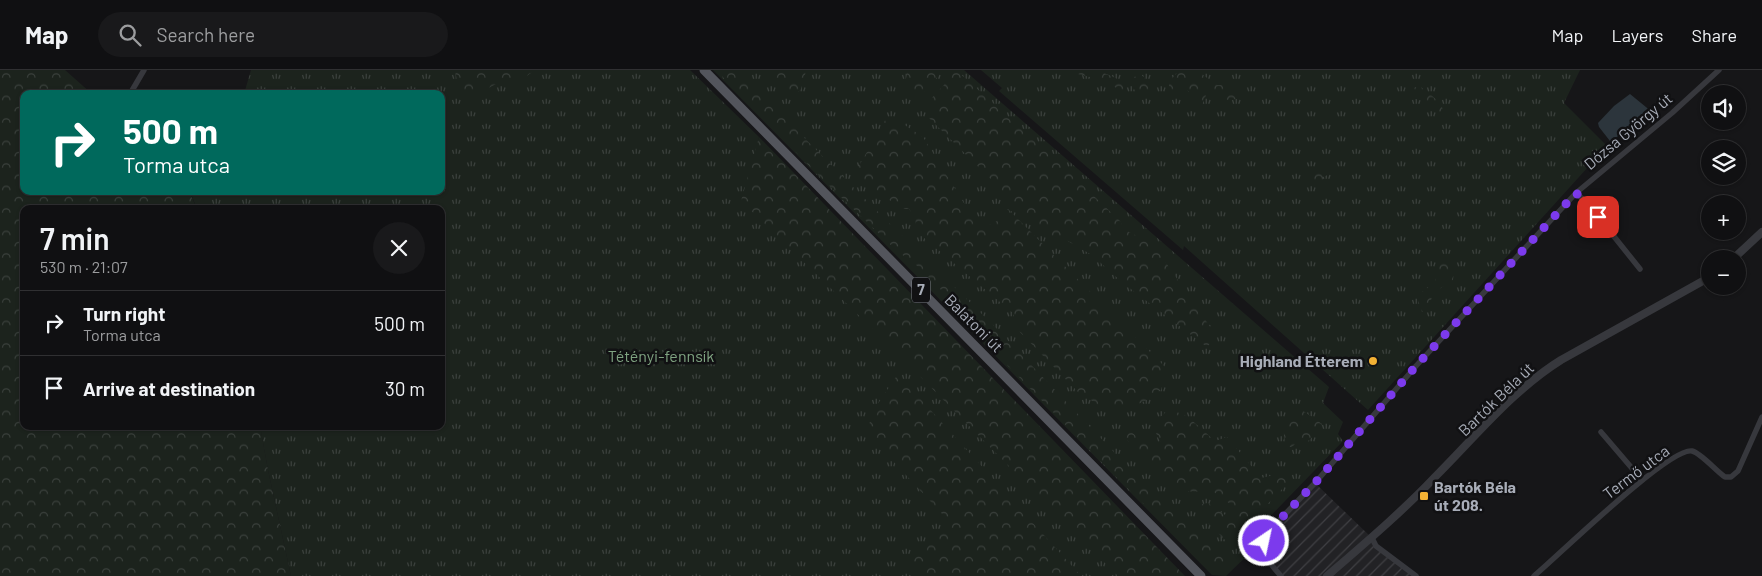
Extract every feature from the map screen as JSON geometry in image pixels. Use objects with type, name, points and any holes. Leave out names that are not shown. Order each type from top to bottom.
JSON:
[{"type":"main road","name":"Balatoni út","points":[[704,70],[1201,576]]},
{"type":"street","points":[[132,90],[144,70]]},
{"type":"street","name":"Dózsa György út","points":[[1281,576],[1267,560],[1264,541],[1266,534],[1315,483],[1396,388],[1576,193],[1672,113],[1718,70]]},
{"type":"street","points":[[1576,193],[1588,204],[1640,268]]},
{"type":"street","points":[[1743,250],[1762,232]]},
{"type":"street","name":"Bartók Béla út","points":[[1327,576],[1417,496],[1518,392],[1538,376],[1561,360],[1701,282]]},
{"type":"street","name":"Termő utca","points":[[1534,576],[1642,480],[1685,452],[1692,451],[1725,477],[1731,477],[1738,471],[1762,417]]},
{"type":"street","points":[[1601,432],[1642,480]]},
{"type":"street","points":[[1372,538],[1376,546],[1416,576]]},
{"type":"shaded area","points":[[1630,94],[1652,112],[1610,141],[1598,123],[1614,106]]},
{"type":"shaded area","points":[[1315,483],[1372,538],[1376,546],[1415,576],[1281,576],[1267,560],[1266,534]]},
{"type":"green space","points":[[0,70],[65,70],[88,90],[20,90],[20,195],[191,195],[195,205],[20,205],[20,430],[261,430],[291,576],[0,576]]},
{"type":"green space","name":"Tétényi-fennsík","points":[[251,70],[690,70],[759,137],[758,141],[1177,576],[291,576],[261,430],[445,430],[445,205],[195,205],[192,195],[445,195],[445,90],[245,90]]},
{"type":"green space","points":[[455,70],[535,70],[520,81],[507,78],[474,96],[460,97]]},
{"type":"green space","points":[[713,70],[964,70],[1329,387],[1323,403],[1343,422],[1338,434],[1343,441],[1256,531],[1259,544],[1226,576],[1212,575]]},
{"type":"green space","points":[[716,70],[737,70],[996,328],[1113,451],[1125,468],[1184,513],[1222,555],[1227,562],[1226,570],[1214,572],[1119,480],[944,300],[944,293],[920,268],[897,251],[816,173]]},
{"type":"green space","points":[[763,70],[806,71],[801,89],[791,99]]},
{"type":"green space","points":[[908,70],[941,70],[921,96],[913,94],[904,87]]},
{"type":"green space","points":[[950,70],[956,70],[1051,155],[1120,221],[1125,230],[1153,244],[1213,331],[1214,339],[1207,347],[1123,283],[1092,255],[1066,240],[1055,243],[927,116],[925,105],[944,85]]},
{"type":"green space","points":[[981,70],[1580,70],[1564,103],[1607,146],[1368,410],[1184,246],[1183,250],[999,91],[1002,88]]},
{"type":"green space","points":[[1069,70],[1100,72],[1113,77],[1126,86],[1123,91],[1098,79],[1070,72]]},
{"type":"green space","points":[[1182,70],[1196,70],[1217,85],[1227,85],[1239,94],[1237,99],[1225,100],[1216,91],[1210,90],[1202,105],[1191,105],[1196,96],[1179,85],[1174,93],[1169,91],[1172,79]]},
{"type":"green space","points":[[1141,75],[1144,77],[1146,85],[1154,87],[1157,93],[1143,96],[1136,92],[1133,83],[1134,77]]},
{"type":"green space","points":[[1421,87],[1435,98],[1443,109],[1444,113],[1442,115],[1438,114],[1426,103],[1411,98],[1409,90]]},
{"type":"green space","points":[[887,117],[900,122],[923,137],[970,213],[987,226],[997,221],[1008,209],[1167,369],[1161,390],[1149,399],[1132,407],[1100,406],[1078,392],[1018,330],[1013,313],[917,232],[915,217],[909,209],[901,209],[860,177],[856,171]]},
{"type":"green space","points":[[759,137],[1185,576],[1118,576],[881,337],[741,201]]},
{"type":"green space","points":[[1322,167],[1331,171],[1330,174],[1323,177],[1323,186],[1317,189],[1310,178],[1310,171]]},
{"type":"green space","points":[[1438,261],[1444,261],[1452,266],[1454,272],[1453,280],[1433,293],[1428,311],[1422,312],[1419,294],[1431,285],[1437,277]]},
{"type":"green space","points":[[898,374],[1081,576],[917,576],[907,566],[904,560],[943,533],[944,516],[868,434],[871,414]]},
{"type":"green space","points":[[1299,408],[1322,424],[1318,432],[1308,441],[1299,440],[1292,447],[1287,447],[1284,433],[1286,419],[1296,418]]},
{"type":"green space","points":[[1169,409],[1187,416],[1215,441],[1227,437],[1261,478],[1278,474],[1289,482],[1252,520],[1244,539],[1225,540],[1197,512],[1198,505],[1208,503],[1228,517],[1233,514],[1230,504],[1214,492],[1179,491],[1149,467],[1123,435],[1128,429],[1153,450],[1161,443],[1152,425]]},
{"type":"place","name":"Highland Étterem","points":[[1373,361]]},
{"type":"place","name":"Bartók Béla út 208.","points":[[1424,496]]},
{"type":"route","points":[[1264,541],[1266,534],[1315,483],[1376,411],[1576,193],[1598,217]]}]
